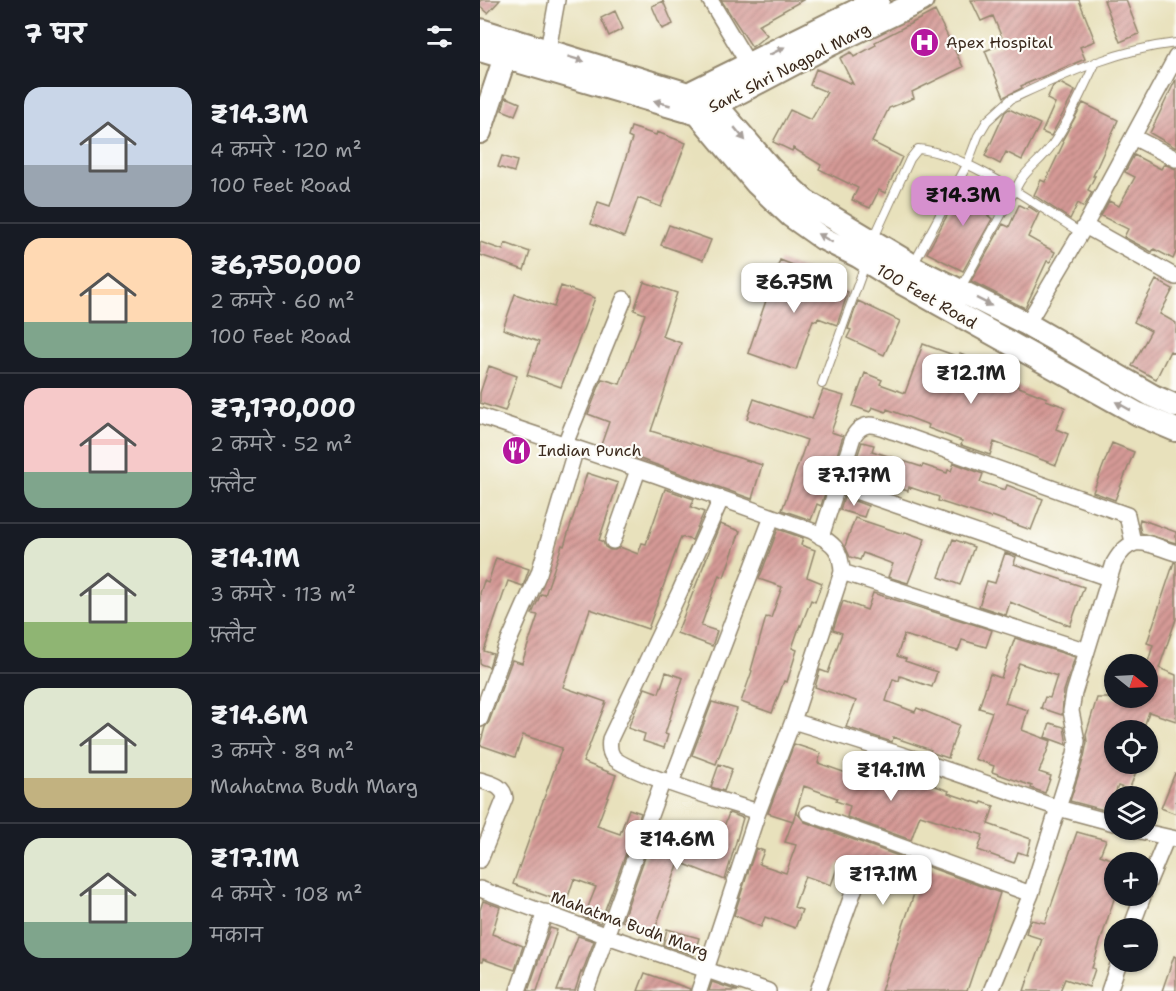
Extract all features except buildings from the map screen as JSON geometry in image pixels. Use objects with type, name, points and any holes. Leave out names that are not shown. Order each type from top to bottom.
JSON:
[{"type":"street","points":[[548,50],[558,0]]},
{"type":"street","name":"Sant Shri Nagpal Marg","points":[[702,100],[749,65],[878,0]]},
{"type":"street","name":"Sant Shri Nagpal Marg","points":[[480,50],[702,100],[831,44],[922,0]]},
{"type":"street","points":[[713,1],[749,65]]},
{"type":"street","name":"Sant Shri Nagpal Marg","points":[[480,30],[702,100]]},
{"type":"street","points":[[480,132],[505,57]]},
{"type":"street","points":[[1027,324],[1083,230],[1133,137],[1171,75],[1176,57]]},
{"type":"street","name":"100 Feet Road","points":[[702,100],[805,201],[869,251],[900,282],[1138,414],[1176,430]]},
{"type":"street","points":[[1133,137],[1176,159]]},
{"type":"street","points":[[1083,230],[1176,277]]},
{"type":"street","name":"100 Feet Road","points":[[869,251],[908,262],[912,267],[1027,324],[1153,396],[1176,406]]},
{"type":"street","points":[[480,719],[505,650],[539,573],[570,446],[624,298]]},
{"type":"street","points":[[480,416],[656,475],[812,531],[839,551],[842,572],[699,991]]},
{"type":"street","points":[[821,537],[853,437],[858,429],[865,425],[877,426],[1127,515],[1133,542]]},
{"type":"street","points":[[613,541],[638,470]]},
{"type":"street","points":[[838,485],[1108,578]]},
{"type":"street","points":[[720,499],[680,591],[610,739],[610,752],[614,759],[667,781],[759,812]]},
{"type":"street","points":[[586,991],[772,517]]},
{"type":"street","points":[[991,991],[1031,894],[1075,754],[1077,741],[1071,711],[1074,693],[1108,578],[1122,549],[1133,542],[1144,543],[1176,554]]},
{"type":"street","points":[[842,572],[1087,651]]},
{"type":"street","points":[[793,721],[918,760],[1058,808],[1104,820]]},
{"type":"street","points":[[480,780],[500,787],[505,798],[480,860]]},
{"type":"street","points":[[808,813],[1031,894]]},
{"type":"street","points":[[1158,863],[1171,838]]},
{"type":"street","points":[[818,991],[859,876]]},
{"type":"street","name":"Mahatma Budh Marg","points":[[480,890],[768,991]]},
{"type":"street","points":[[518,991],[545,912]]},
{"type":"street","points":[[1109,991],[1116,972]]},
{"type":"lane","points":[[912,267],[967,165],[978,136],[987,121],[999,109],[1011,99],[1110,56],[1148,46],[1176,43]]},
{"type":"lane","points":[[960,290],[1027,171],[1051,147],[1069,118],[1096,62]]},
{"type":"lane","points":[[822,384],[869,251],[910,159],[918,149],[930,150],[967,165],[1083,230]]},
{"type":"place","name":"Apex Hospital","points":[[925,42]]},
{"type":"place","name":"Indian Punch","points":[[517,450]]}]
